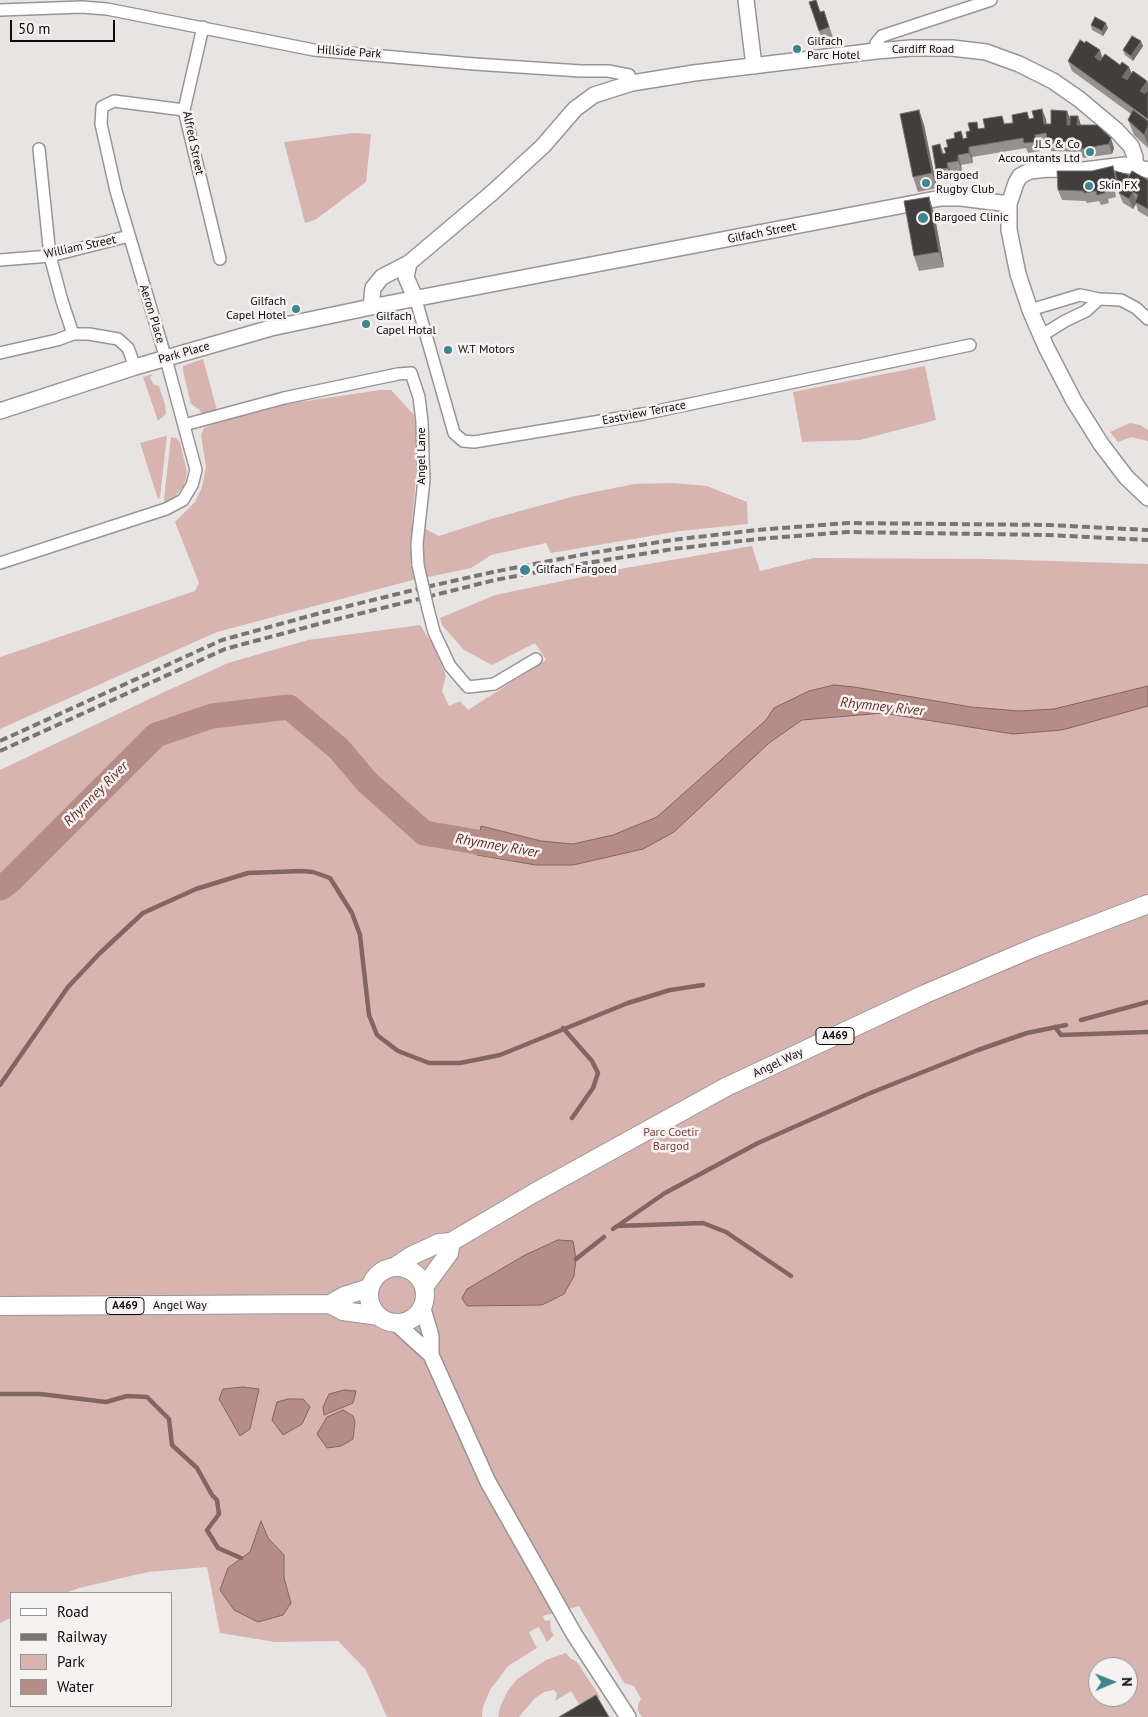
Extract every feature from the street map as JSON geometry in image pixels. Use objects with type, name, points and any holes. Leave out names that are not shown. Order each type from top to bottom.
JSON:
[{"type":"main road","name":"Angel Way","points":[[396,1266],[411,1256],[439,1243],[451,1242],[534,1193],[726,1087],[925,994],[1033,948],[1148,904]]},
{"type":"main road","points":[[424,1287],[449,1253],[451,1242]]},
{"type":"main road","points":[[396,1266],[413,1272],[419,1278],[424,1287],[425,1296],[422,1306],[412,1318],[396,1323]]},
{"type":"main road","name":"A469","points":[[369,1288],[379,1273],[387,1268],[396,1266]]},
{"type":"main road","name":"Angel Way","points":[[330,1304],[344,1296],[369,1288]]},
{"type":"main road","points":[[369,1288],[370,1303],[378,1316]]},
{"type":"main road","name":"Angel Way","points":[[0,1306],[330,1304],[343,1311],[378,1316]]},
{"type":"main road","name":"A469","points":[[378,1316],[384,1320],[396,1323]]},
{"type":"street","points":[[746,0],[754,66]]},
{"type":"street","points":[[876,51],[876,43],[882,36],[991,0]]},
{"type":"street","name":"Hillside Park","points":[[0,10],[82,7],[107,9],[314,50],[474,64],[608,71],[629,75],[632,83]]},
{"type":"street","name":"Alfred Street","points":[[203,27],[184,110],[220,259]]},
{"type":"street","name":"Cardiff Road","points":[[632,83],[876,51],[911,48],[952,48],[986,52],[1003,57],[1053,81],[1079,99],[1131,146],[1142,168]]},
{"type":"street","points":[[370,308],[374,288],[382,277],[408,263],[508,179],[543,146],[575,109],[594,95],[632,83]]},
{"type":"street","name":"Aeron Place","points":[[0,563],[166,509],[183,500],[192,486],[196,470],[166,359],[116,192],[101,124],[102,107],[114,101],[184,110]]},
{"type":"street","points":[[39,149],[50,256],[73,334]]},
{"type":"street","points":[[1142,168],[1125,165],[1084,170],[1048,169],[1030,171],[1020,176],[1016,183],[1009,204],[1009,230],[1018,274],[1030,310],[1074,401],[1101,444],[1126,477],[1148,498]]},
{"type":"street","name":"Gilfach Street","points":[[370,308],[941,198],[961,198],[1009,204]]},
{"type":"street","name":"William Street","points":[[0,260],[50,256],[129,236]]},
{"type":"street","points":[[408,263],[406,277],[416,300]]},
{"type":"street","points":[[1030,310],[1080,295],[1099,299],[1121,300],[1136,308],[1148,319]]},
{"type":"street","points":[[1041,336],[1086,311],[1099,299]]},
{"type":"street","name":"Eastview Terrace","points":[[416,300],[454,433],[463,441],[474,442],[642,414],[970,345]]},
{"type":"street","name":"Park Place","points":[[0,411],[135,367],[271,328],[370,308]]},
{"type":"street","points":[[0,353],[57,340],[73,334],[118,339],[128,348],[135,367]]},
{"type":"street","name":"Angel Lane","points":[[184,425],[284,398],[398,374],[411,374],[419,397],[424,467],[417,544],[418,565],[434,632],[450,666],[468,686],[494,684],[536,659]]},
{"type":"street","points":[[422,1306],[430,1336],[431,1355],[488,1482],[574,1634],[628,1717]]},
{"type":"street","points":[[396,1323],[431,1355]]},
{"type":"green space","points":[[353,133],[371,134],[366,182],[315,220],[305,223],[284,142]]},
{"type":"green space","points":[[203,359],[217,410],[201,414],[200,410],[191,404],[183,366]]},
{"type":"green space","points":[[925,366],[936,420],[860,440],[802,442],[793,392]]},
{"type":"green space","points":[[153,374],[150,377],[153,384],[159,386],[165,404],[166,414],[158,421],[143,377]]},
{"type":"green space","points":[[391,390],[414,415],[418,455],[412,522],[439,536],[491,519],[575,496],[634,484],[673,483],[707,486],[747,502],[748,524],[680,531],[551,553],[546,543],[491,555],[471,568],[409,581],[217,632],[0,729],[0,657],[195,591],[199,583],[175,522],[195,502],[202,487],[206,467],[201,435],[204,428],[222,420],[286,404]]},
{"type":"green space","points":[[1130,423],[1140,425],[1148,430],[1148,441],[1131,437],[1118,442],[1110,432]]},
{"type":"green space","points":[[167,436],[160,497],[158,499],[140,443]]},
{"type":"green space","points":[[171,437],[176,438],[180,442],[187,472],[184,486],[165,503],[164,499]]},
{"type":"green space","name":"Parc Coetir Bargod","points":[[752,546],[760,571],[813,558],[989,559],[1148,564],[1148,1717],[642,1717],[638,1711],[641,1699],[638,1693],[634,1686],[624,1683],[579,1606],[543,1616],[545,1621],[550,1620],[551,1631],[554,1635],[547,1642],[539,1627],[529,1632],[537,1648],[508,1666],[490,1690],[483,1707],[482,1717],[387,1717],[366,1670],[338,1641],[275,1642],[220,1633],[207,1567],[148,1572],[69,1592],[10,1592],[10,1618],[0,1623],[0,770],[228,663],[308,640],[420,625],[433,645],[446,676],[442,691],[449,706],[460,701],[468,710],[546,660],[535,643],[492,665],[464,650],[442,625],[440,618],[495,595],[620,569]]},
{"type":"green space","points":[[566,1653],[577,1662],[600,1697],[582,1709],[571,1691],[555,1701],[557,1694],[554,1690],[544,1692],[534,1699],[519,1717],[498,1717],[500,1707],[507,1692],[517,1679],[546,1660]]},
{"type":"water","points":[[834,685],[971,707],[1019,711],[1054,709],[1148,686],[1148,706],[1062,730],[1013,734],[883,713],[802,720],[769,743],[674,832],[643,849],[573,865],[536,865],[477,855],[481,826],[541,841],[573,844],[613,835],[657,817],[766,720],[774,708],[809,691]]},
{"type":"water","points":[[558,1240],[573,1241],[576,1259],[574,1276],[564,1294],[542,1305],[467,1306],[462,1298],[467,1289],[525,1255]]},
{"type":"water","points":[[243,1387],[259,1389],[250,1429],[240,1436],[219,1399],[223,1389]]},
{"type":"water","points":[[344,1390],[356,1391],[353,1403],[324,1415],[323,1407],[329,1394]]},
{"type":"water","points":[[288,1399],[303,1399],[310,1407],[302,1424],[283,1435],[272,1420],[277,1402]]},
{"type":"water","points":[[343,1410],[353,1416],[355,1422],[353,1439],[341,1446],[327,1448],[317,1434],[327,1417]]},
{"type":"water","points":[[261,1521],[268,1538],[284,1555],[284,1578],[291,1603],[283,1615],[258,1622],[234,1610],[220,1590],[228,1568],[250,1552]]},
{"type":"building","points":[[816,0],[820,12],[824,11],[829,27],[819,31],[809,2]]},
{"type":"building","points":[[1095,17],[1106,23],[1102,31],[1091,25]]},
{"type":"building","points":[[1132,36],[1141,41],[1131,56],[1123,50]]},
{"type":"building","points":[[1080,40],[1085,43],[1086,41],[1100,50],[1095,57],[1100,61],[1105,54],[1120,65],[1122,62],[1129,67],[1122,77],[1127,80],[1133,71],[1147,81],[1140,91],[1145,94],[1148,89],[1148,119],[1068,61]]},
{"type":"building","points":[[1042,109],[1044,124],[1051,124],[1051,110],[1067,111],[1067,125],[1070,125],[1070,116],[1078,116],[1077,125],[1097,125],[1111,138],[1109,144],[1080,149],[1080,142],[1047,141],[1046,133],[1035,135],[1036,142],[1024,143],[1023,138],[969,147],[969,153],[958,155],[958,161],[947,163],[948,168],[936,170],[932,146],[940,144],[942,154],[946,153],[944,148],[948,147],[946,140],[955,138],[954,133],[961,131],[963,139],[967,138],[966,132],[970,131],[968,123],[977,122],[978,129],[985,128],[983,119],[1002,116],[1004,124],[1013,123],[1012,115],[1027,112],[1029,119],[1034,118],[1032,111]]},
{"type":"building","points":[[919,110],[932,173],[913,177],[900,114]]},
{"type":"building","points":[[1133,110],[1148,121],[1144,135],[1128,120]]},
{"type":"building","points":[[1113,166],[1116,181],[1111,182],[1113,188],[1104,189],[1105,193],[1097,195],[1096,191],[1084,193],[1083,191],[1058,190],[1057,171],[1092,171]]},
{"type":"building","points":[[1115,171],[1129,175],[1123,187],[1118,186]]},
{"type":"building","points":[[1132,171],[1148,180],[1148,209],[1135,202],[1138,195],[1135,193],[1133,192],[1129,199],[1119,193]]},
{"type":"building","points":[[929,197],[939,252],[914,256],[904,201]]},
{"type":"building","points":[[596,1695],[609,1717],[559,1717]]},
{"type":"waterway","name":"Rhymney River","points":[[0,888],[9,882],[156,735],[212,716],[289,707],[339,749],[367,782],[424,833],[512,848]]},
{"type":"waterway","points":[[0,1085],[68,987],[100,953],[143,913],[196,889],[248,873],[302,871],[313,872],[330,878],[352,913],[360,935],[369,1015],[377,1035],[398,1051],[429,1063],[460,1063],[500,1055],[628,1003],[670,990],[703,985]]},
{"type":"waterway","points":[[1081,1020],[1148,1002]]},
{"type":"waterway","points":[[613,1229],[665,1193],[758,1143],[868,1094],[978,1050],[1027,1033],[1066,1025]]},
{"type":"waterway","points":[[1055,1027],[1061,1035],[1148,1032]]},
{"type":"waterway","points":[[563,1028],[592,1061],[598,1073],[593,1088],[572,1118]]},
{"type":"waterway","points":[[618,1226],[703,1223],[726,1232],[791,1276]]},
{"type":"waterway","points":[[576,1259],[604,1237]]},
{"type":"waterway","points":[[0,1394],[40,1394],[106,1402],[127,1396],[147,1397],[169,1419],[172,1445],[197,1468],[212,1495],[217,1500],[219,1514],[207,1530],[218,1548],[241,1558]]},
{"type":"railway","points":[[0,741],[222,640],[426,587],[591,553],[672,540],[757,530],[847,523],[1049,525],[1148,530]]},
{"type":"railway","points":[[0,751],[225,649],[495,580],[587,563],[673,549],[758,539],[847,532],[1048,535],[1148,540]]},
{"type":"place","name":"Gilfach Parc Hotel","points":[[797,49]]},
{"type":"place","name":"JLS & Co Accountants Ltd","points":[[1090,152]]},
{"type":"place","name":"Bargoed Rugby Club","points":[[926,183]]},
{"type":"place","name":"Skin FX","points":[[1089,186]]},
{"type":"place","name":"Bargoed Clinic","points":[[923,218]]},
{"type":"place","name":"Gilfach Capel Hotel","points":[[296,309]]},
{"type":"place","name":"Gilfach Capel Hotal","points":[[366,324]]},
{"type":"place","name":"W.T Motors","points":[[448,350]]},
{"type":"place","name":"Gilfach Fargoed","points":[[525,570]]}]
